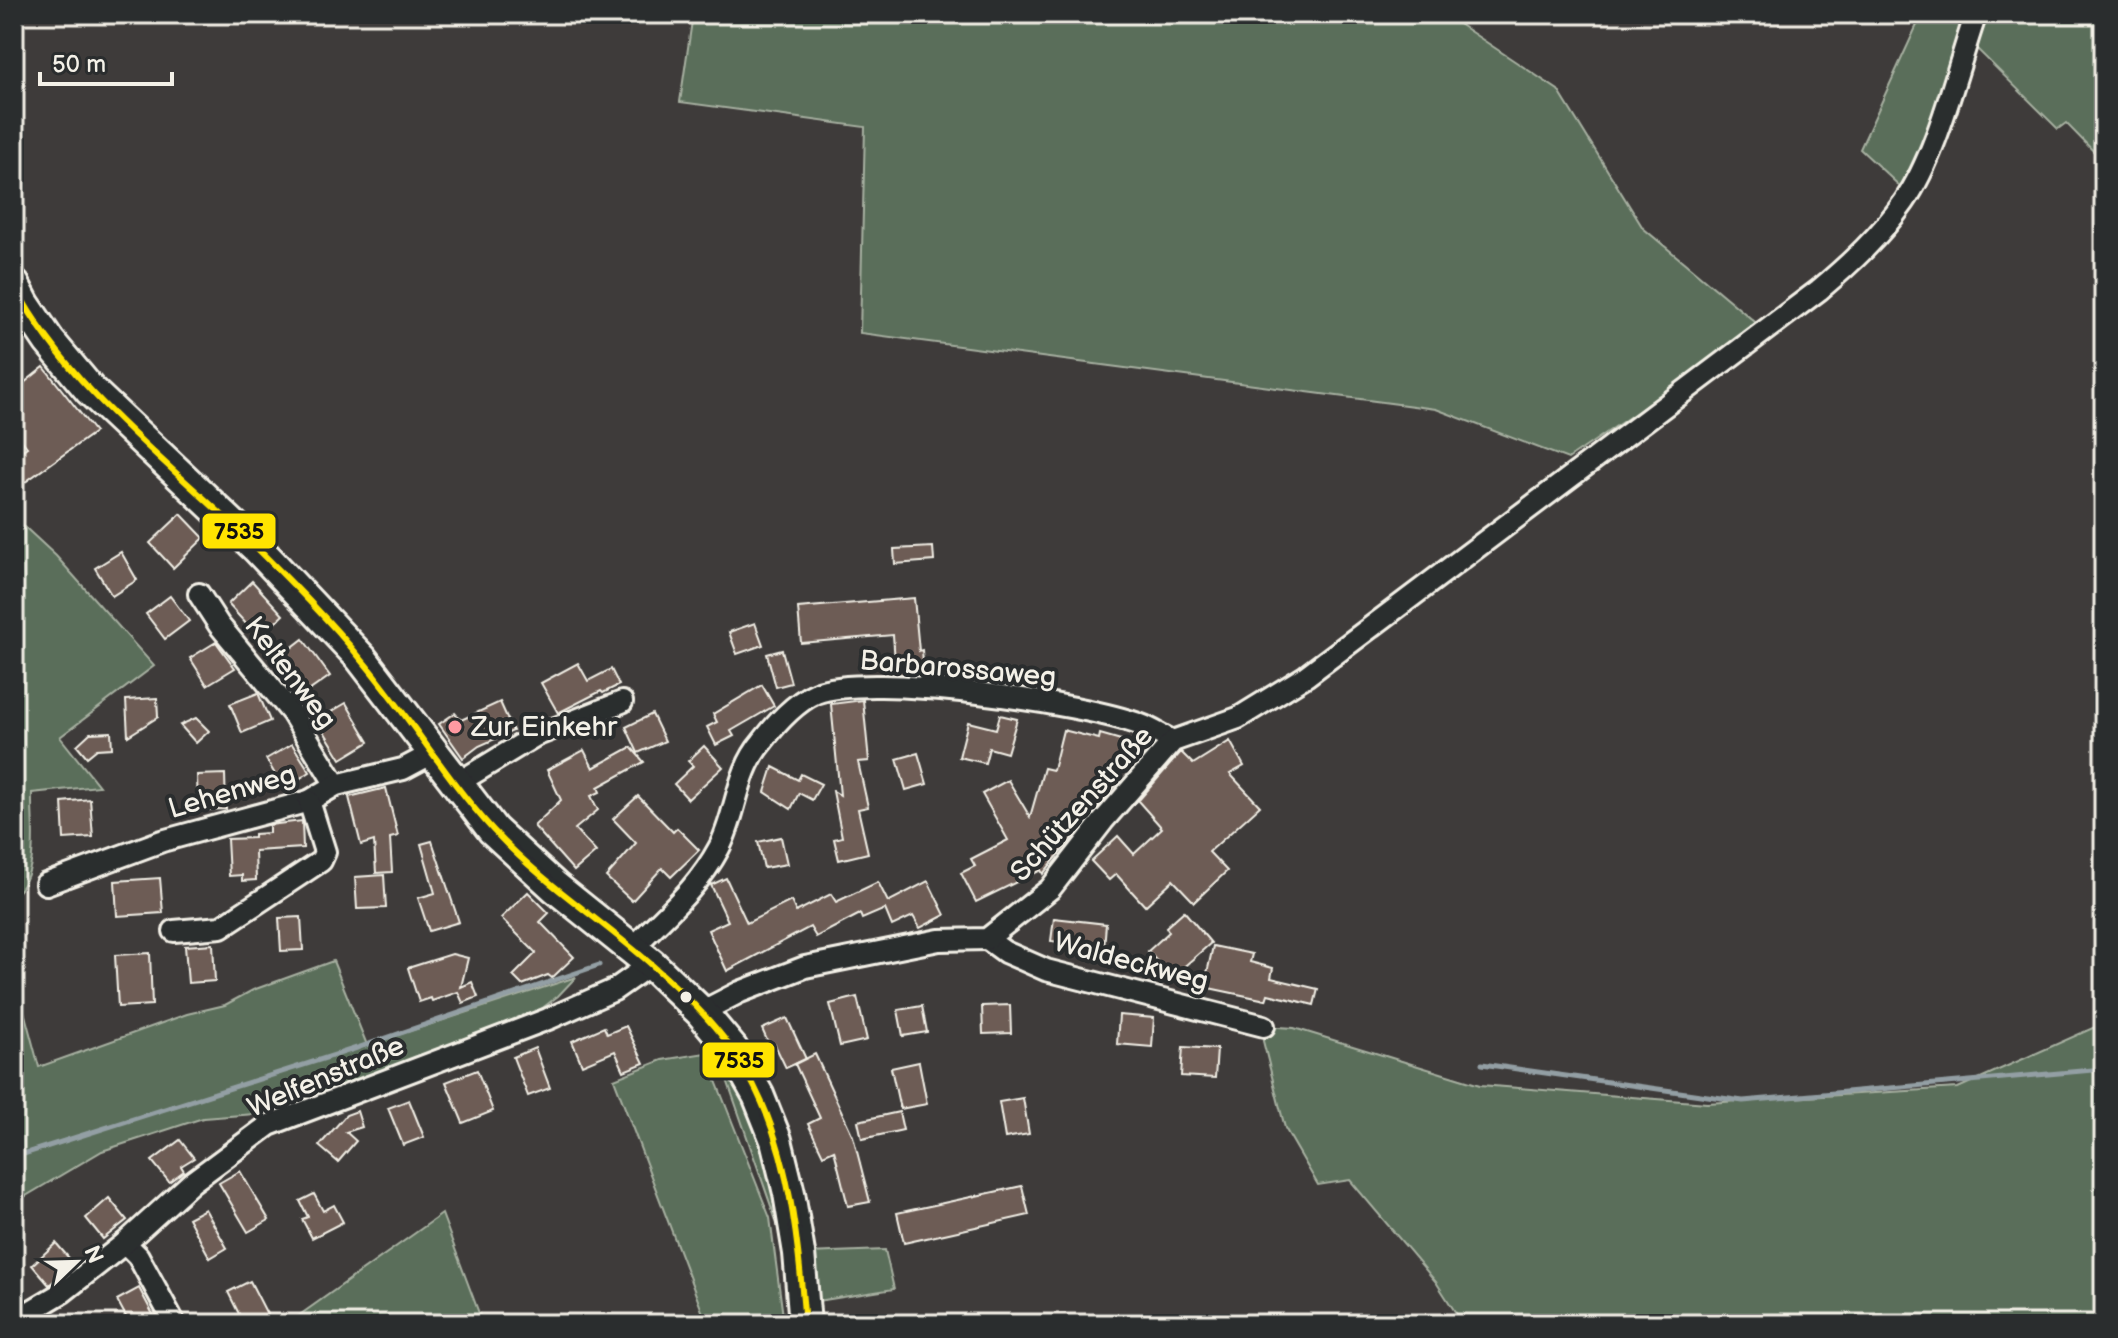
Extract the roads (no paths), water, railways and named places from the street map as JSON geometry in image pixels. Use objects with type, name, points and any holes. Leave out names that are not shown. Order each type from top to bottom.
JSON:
[{"type":"main road","points":[[14,285],[49,341],[90,390],[257,548],[361,658],[493,830],[555,887],[641,956],[701,1012],[732,1049],[758,1095],[776,1140],[799,1253],[805,1324]]},
{"type":"street","name":"Schützenstraße","points":[[987,939],[1050,889],[1103,821],[1173,741],[1238,718],[1306,676],[1819,290],[1861,254],[1905,200],[1924,164],[1949,100],[1976,14]]},
{"type":"street","name":"Keltenweg","points":[[199,594],[219,625],[292,713],[336,785]]},
{"type":"street","name":"Barbarossaweg","points":[[641,956],[701,879],[720,846],[744,772],[759,744],[790,711],[815,694],[842,686],[967,692],[1059,705],[1140,724],[1173,741]]},
{"type":"street","points":[[456,784],[535,736],[622,702]]},
{"type":"street","name":"Lehenweg","points":[[46,884],[162,841],[309,801],[336,785],[403,769],[433,753]]},
{"type":"street","points":[[174,931],[221,927],[321,861],[325,852],[309,801]]},
{"type":"street","points":[[701,1012],[740,992],[805,967],[939,940],[987,939]]},
{"type":"street","name":"Waldeckweg","points":[[987,939],[1005,952],[1046,970],[1264,1026]]},
{"type":"street","name":"Welfenstraße","points":[[14,1321],[63,1292],[125,1243],[192,1182],[269,1125],[548,1019],[614,990],[641,956]]},
{"type":"street","points":[[125,1243],[138,1256],[175,1324]]},
{"type":"waterway","points":[[14,1157],[357,1048],[599,965]]},
{"type":"waterway","points":[[1482,1064],[1743,1101],[2104,1069]]},
{"type":"place","name":"Zur Einkehr","points":[[455,727]]}]
